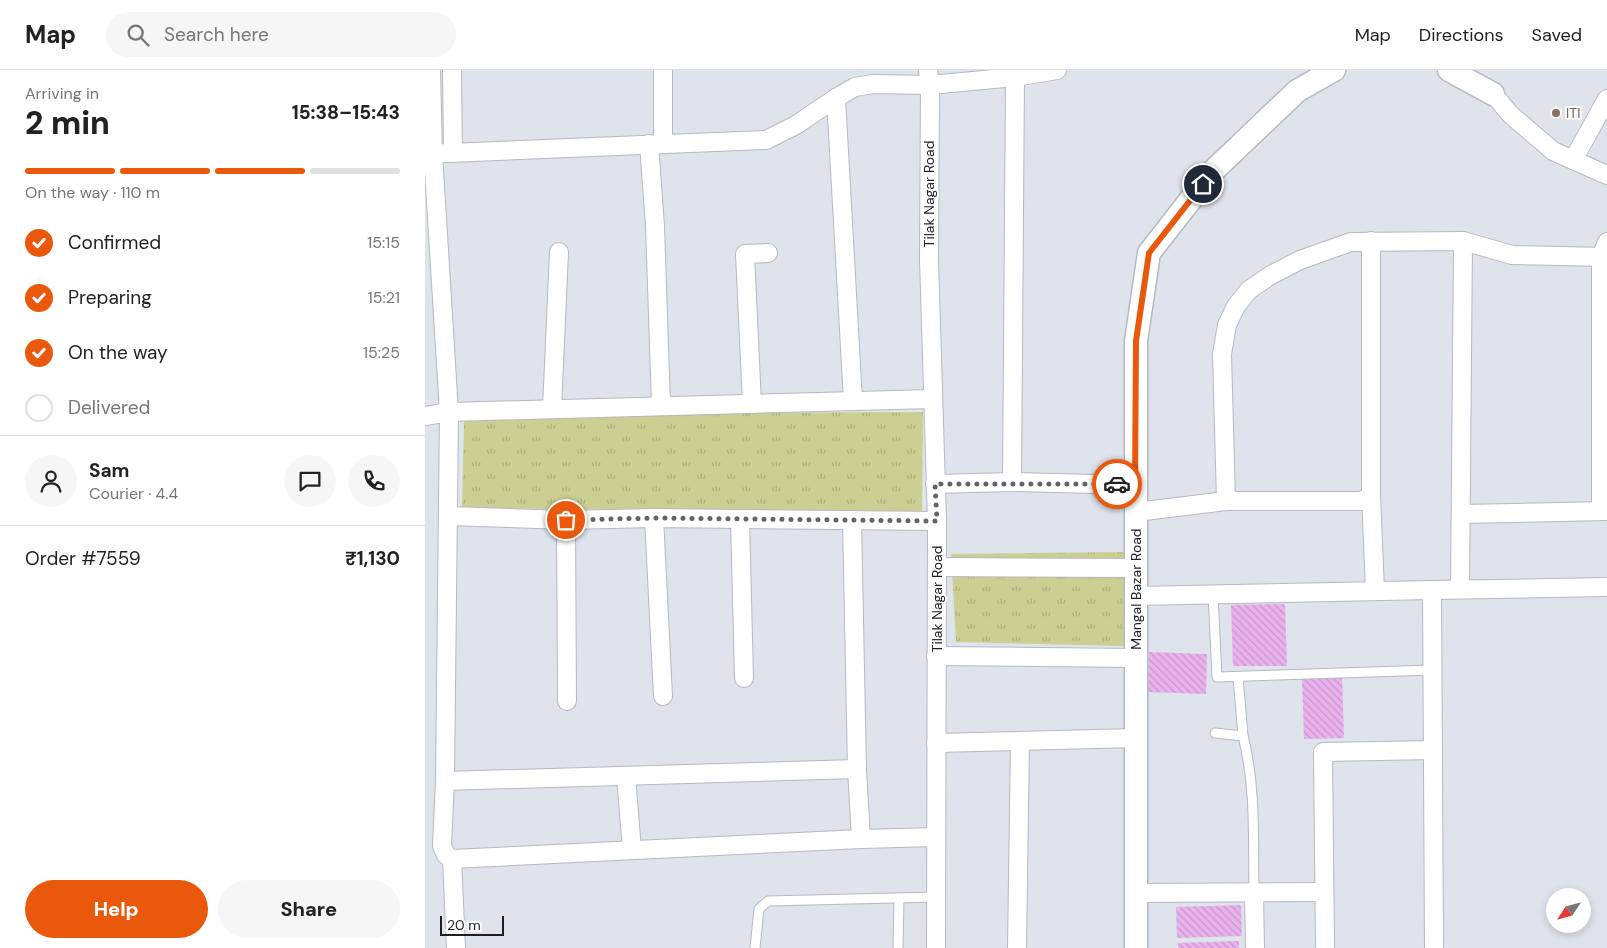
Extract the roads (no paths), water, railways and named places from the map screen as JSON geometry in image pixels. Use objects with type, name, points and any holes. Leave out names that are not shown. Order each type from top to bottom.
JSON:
[{"type":"street","points":[[431,70],[429,154],[449,412],[445,781],[442,846],[445,855],[452,859],[936,837]]},
{"type":"street","points":[[452,70],[453,153]]},
{"type":"street","points":[[661,405],[655,226],[656,144],[663,70]]},
{"type":"street","points":[[429,154],[766,140],[796,125],[855,86],[929,78],[1057,70]]},
{"type":"street","points":[[1449,70],[1493,94]]},
{"type":"street","points":[[1482,70],[1493,94],[1511,115],[1553,151],[1607,175]]},
{"type":"street","points":[[1012,482],[1015,73]]},
{"type":"street","name":"Mangal Bazar Road","points":[[1135,948],[1136,341],[1149,253],[1213,171],[1297,92],[1322,73]]},
{"type":"street","name":"Tilak Nagar Road","points":[[929,78],[929,260],[937,521],[936,948]]},
{"type":"street","points":[[836,98],[853,401]]},
{"type":"street","points":[[1573,160],[1607,99]]},
{"type":"street","points":[[1460,590],[1463,240]]},
{"type":"street","points":[[1226,501],[1222,354],[1227,325],[1236,306],[1249,290],[1271,275],[1300,260],[1351,242],[1463,240],[1512,255],[1605,252],[1604,511],[1461,514]]},
{"type":"street","points":[[1371,241],[1371,494],[1375,591]]},
{"type":"street","points":[[552,409],[559,252]]},
{"type":"street","points":[[752,404],[745,254],[768,253]]},
{"type":"street","points":[[425,416],[449,412],[932,399]]},
{"type":"street","points":[[935,484],[1012,482],[1135,485]]},
{"type":"street","points":[[1136,512],[1226,501],[1361,500],[1371,494]]},
{"type":"street","points":[[448,516],[566,520],[655,518],[937,521]]},
{"type":"street","points":[[655,518],[663,696]]},
{"type":"street","points":[[740,519],[744,678]]},
{"type":"street","points":[[566,520],[567,701]]},
{"type":"street","points":[[852,520],[857,769],[861,839]]},
{"type":"street","points":[[937,567],[1136,568]]},
{"type":"street","points":[[1136,596],[1607,587]]},
{"type":"street","points":[[1432,590],[1433,948]]},
{"type":"street","points":[[937,656],[1136,658]]},
{"type":"street","points":[[936,743],[1136,738]]},
{"type":"street","points":[[1017,948],[1020,741]]},
{"type":"street","points":[[1325,948],[1323,752],[1433,750]]},
{"type":"street","points":[[445,781],[857,769]]},
{"type":"street","points":[[626,776],[632,850]]},
{"type":"street","points":[[452,859],[457,948]]},
{"type":"street","points":[[1253,892],[1255,948]]},
{"type":"street","points":[[1136,893],[1324,892]]},
{"type":"lane","points":[[1213,594],[1217,676],[1238,677],[1432,670]]},
{"type":"lane","points":[[1238,677],[1243,736],[1251,776],[1253,892]]},
{"type":"lane","points":[[1215,733],[1243,736]]},
{"type":"lane","points":[[755,948],[759,909],[768,901],[936,897]]},
{"type":"lane","points":[[898,948],[899,898]]},
{"type":"place","name":"ITI","points":[[1556,113]]}]
